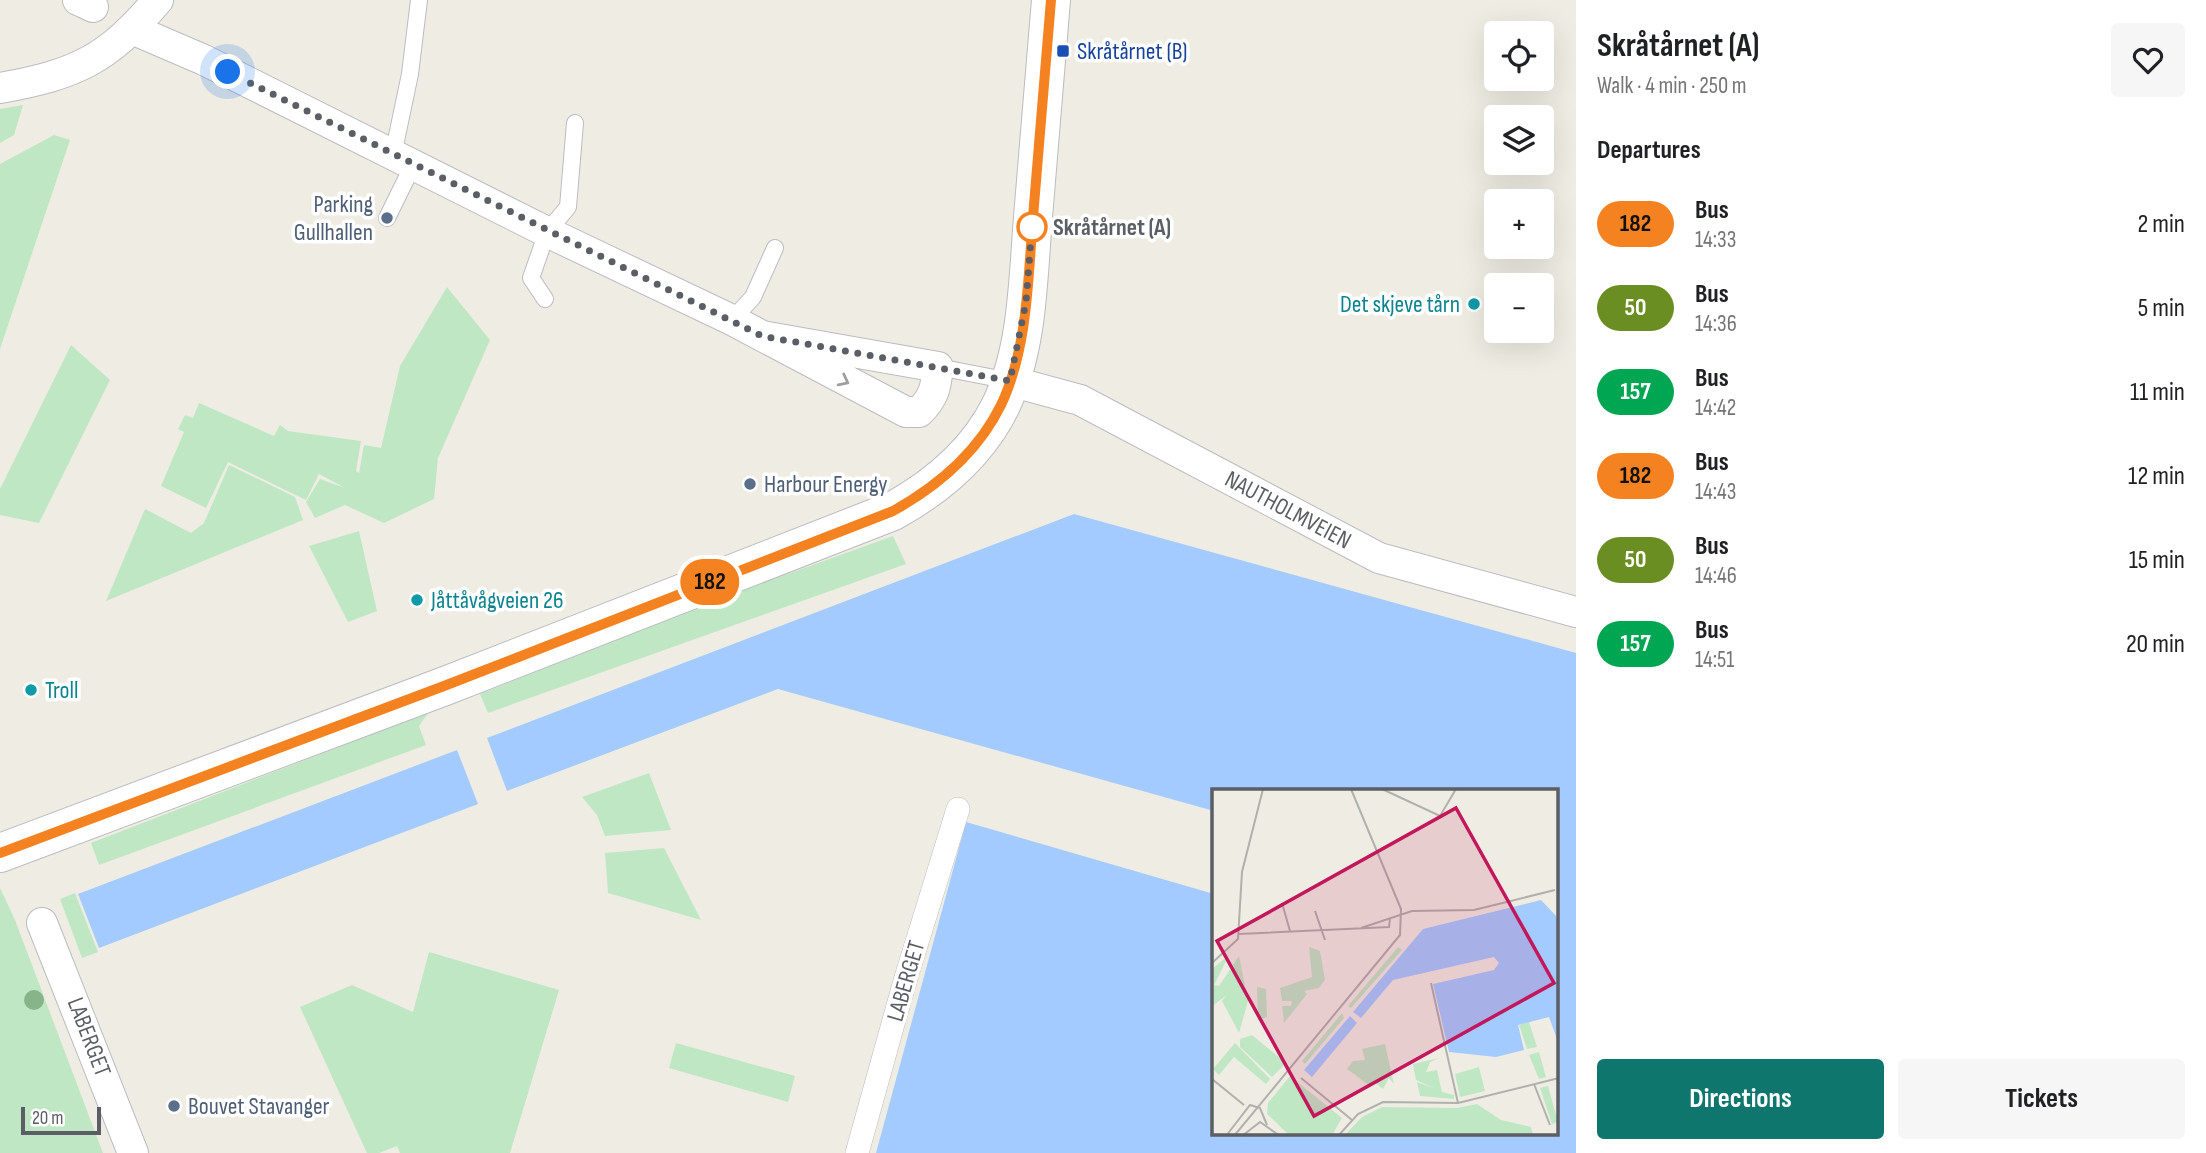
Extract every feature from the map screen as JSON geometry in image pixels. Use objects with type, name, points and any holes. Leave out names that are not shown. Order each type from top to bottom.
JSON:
[{"type":"street","points":[[0,88],[42,80],[79,67],[112,49],[158,0]]},
{"type":"street","points":[[0,853],[444,686],[893,511],[938,482],[968,453],[992,422],[1010,381],[1026,302],[1051,0]]},
{"type":"street","points":[[132,29],[204,60],[547,232],[732,320],[762,336],[906,412],[919,412],[932,400],[938,367],[762,336]]},
{"type":"street","name":"NAUTHOLMVEIEN","points":[[1010,381],[1080,400],[1379,558],[1576,612]]},
{"type":"street","name":"LABERGET","points":[[857,1153],[905,981],[958,809]]},
{"type":"street","name":"LABERGET","points":[[42,923],[65,975],[133,1153]]},
{"type":"lane","points":[[387,218],[403,160],[419,0]]},
{"type":"lane","points":[[545,299],[531,278],[547,232],[568,207],[575,123]]},
{"type":"lane","points":[[732,320],[753,297],[775,248]]},
{"type":"lane","points":[[938,367],[1010,381]]},
{"type":"green space","points":[[23,105],[14,135],[0,143],[0,109]]},
{"type":"green space","points":[[54,135],[70,140],[0,349],[0,164]]},
{"type":"green space","points":[[447,287],[490,340],[438,458],[434,499],[384,523],[345,505],[315,518],[306,502],[320,479],[345,488],[319,474],[306,500],[228,462],[206,508],[161,486],[184,432],[178,429],[185,415],[193,418],[199,403],[274,436],[280,425],[288,431],[361,441],[356,471],[359,473],[364,445],[381,448],[400,366]]},
{"type":"green space","points":[[71,345],[110,380],[39,523],[0,515],[0,489]]},
{"type":"green space","points":[[229,465],[295,497],[303,520],[106,601],[145,509],[191,533],[204,523]]},
{"type":"green space","points":[[359,531],[377,611],[348,622],[309,546]]},
{"type":"green space","points":[[893,536],[906,564],[488,713],[480,694],[724,597]]},
{"type":"green space","points":[[429,712],[419,726],[426,745],[99,865],[91,843]]},
{"type":"green space","points":[[649,773],[671,830],[605,836],[597,815],[582,797]]},
{"type":"green space","points":[[664,848],[701,920],[608,893],[605,853]]},
{"type":"green space","points":[[0,888],[15,920],[103,1153],[0,1153]]},
{"type":"green space","points":[[75,893],[98,952],[82,958],[60,899]]},
{"type":"green space","points":[[429,952],[559,990],[510,1153],[400,1153],[397,1146],[379,1153],[367,1153],[300,1007],[352,985],[413,1012]]},
{"type":"green space","points":[[676,1043],[795,1076],[788,1102],[669,1068]]},
{"type":"water","points":[[1074,514],[1576,653],[1576,1153],[876,1153],[966,822],[1212,893],[1212,1136],[1559,1136],[1559,789],[1212,789],[1212,810],[778,689],[507,791],[487,738]]},
{"type":"water","points":[[457,750],[478,804],[99,948],[78,894]]},
{"type":"bus line","name":"182","points":[[0,853],[444,686],[893,511],[938,482],[959,463],[992,422],[1002,403],[1018,352],[1026,302],[1051,0]]},
{"type":"place","name":"Skråtårnet (B)","points":[[1063,51]]},
{"type":"place","name":"Parking Gullhallen","points":[[387,218]]},
{"type":"place","name":"Skråtårnet (A)","points":[[1032,227]]},
{"type":"place","name":"Det skjeve tårn","points":[[1474,304]]},
{"type":"place","name":"Harbour Energy","points":[[750,484]]},
{"type":"place","name":"Jåttåvågveien 26","points":[[417,600]]},
{"type":"place","name":"Troll","points":[[31,690]]},
{"type":"place","name":"Bouvet Stavanger","points":[[174,1106]]},
{"type":"route","points":[[228,72],[762,336],[1010,381],[1026,302],[1032,227]]}]
